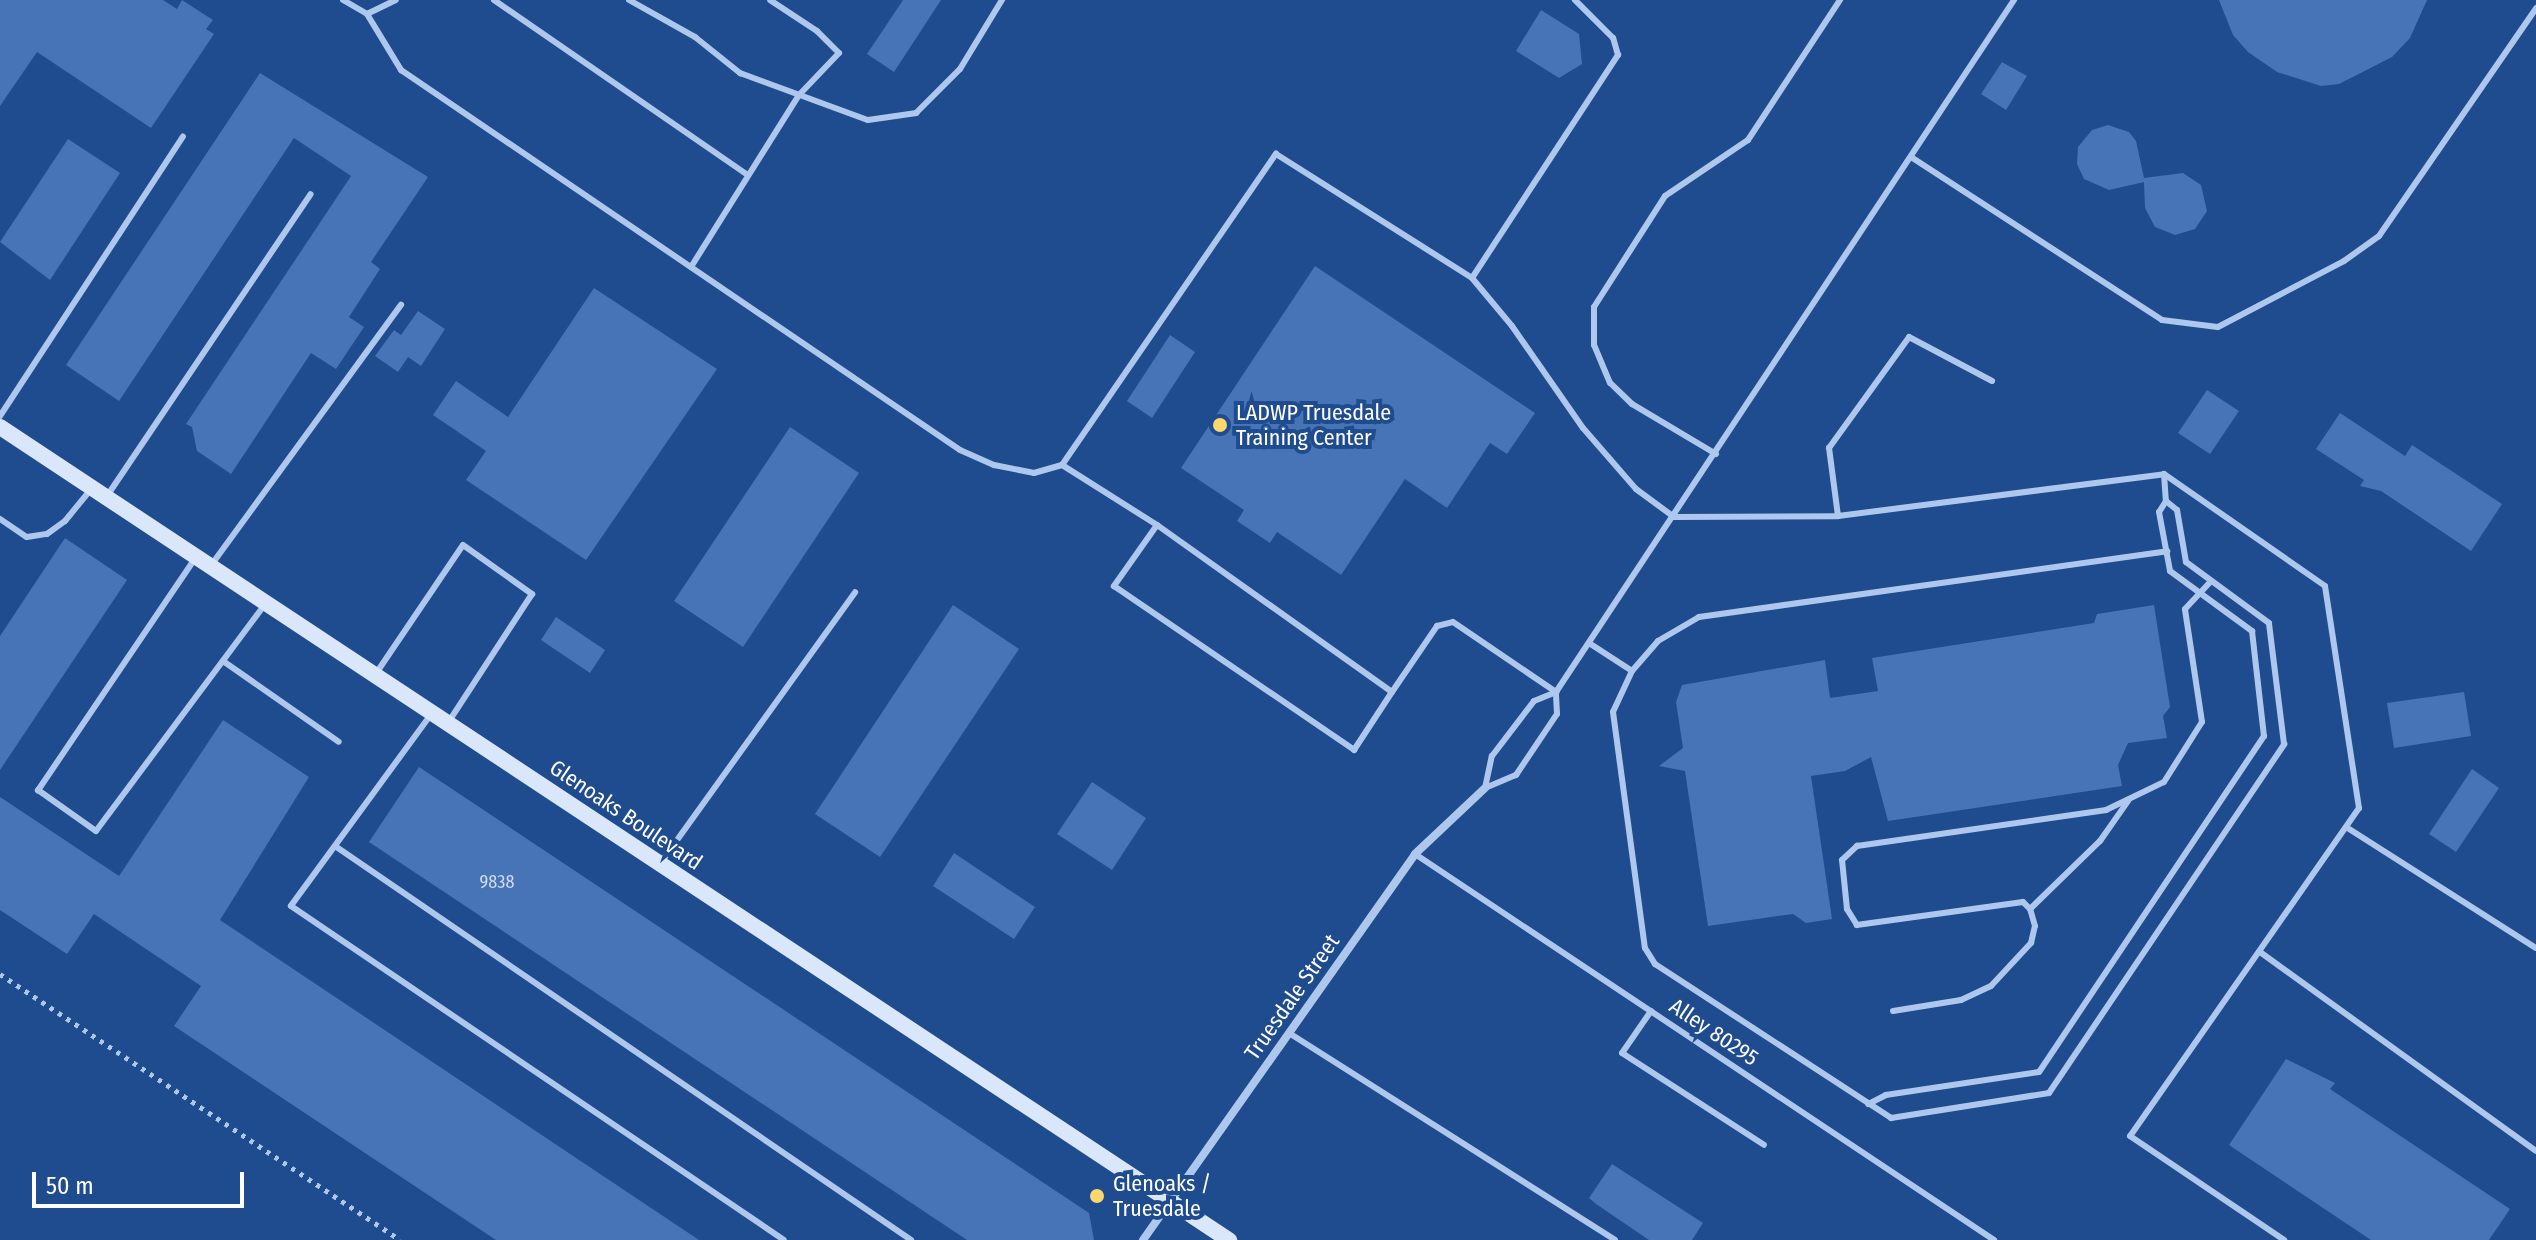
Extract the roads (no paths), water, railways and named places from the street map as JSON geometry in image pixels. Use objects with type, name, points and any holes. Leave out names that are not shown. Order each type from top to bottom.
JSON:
[{"type":"main road","name":"Glenoaks Boulevard","points":[[0,427],[1229,1240]]},
{"type":"street","name":"Truesdale Street","points":[[1143,1240],[1415,854],[1485,788]]},
{"type":"lane","points":[[343,0],[367,14],[401,70],[960,450],[994,465],[1034,473],[1062,465],[1276,154],[1472,278],[1512,326],[1583,428],[1636,489],[1674,517],[1838,516],[2164,474],[2325,586],[2359,808],[2130,1136],[2284,1240]]},
{"type":"lane","points":[[367,14],[396,0]]},
{"type":"lane","points":[[494,0],[748,175]]},
{"type":"lane","points":[[629,0],[695,37],[740,73],[868,120],[916,113],[960,69],[1002,0]]},
{"type":"lane","points":[[691,267],[799,95],[839,53],[817,31],[770,0]]},
{"type":"lane","points":[[1472,278],[1618,55],[1613,38],[1575,0]]},
{"type":"lane","points":[[1716,454],[1632,404],[1610,383],[1594,345],[1594,307],[1665,196],[1748,140],[1840,0]]},
{"type":"lane","points":[[1485,788],[1492,756],[1534,701],[1556,692],[2014,0]]},
{"type":"lane","points":[[1911,157],[2162,320],[2218,327],[2344,261],[2379,236],[2536,8]]},
{"type":"lane","points":[[0,416],[183,136]]},
{"type":"lane","points":[[0,519],[27,537],[47,534],[99,493],[311,194]]},
{"type":"lane","points":[[266,603],[96,831],[38,790],[203,562],[401,305]]},
{"type":"lane","points":[[1838,516],[1829,448],[1909,337],[1992,381]]},
{"type":"lane","points":[[1062,465],[1157,525],[1392,692]]},
{"type":"lane","points":[[1868,1104],[1886,1095],[2039,1072],[2264,736],[2252,631],[2170,571],[2159,512],[2166,501],[2164,474]]},
{"type":"lane","points":[[2166,501],[2177,510],[2186,562],[2269,623],[2284,744],[2049,1093],[1891,1118],[1655,964],[1645,948],[1613,712],[1632,671],[1658,641],[1699,617],[2167,551]]},
{"type":"lane","points":[[1157,525],[1114,586],[1354,750],[1437,626],[1453,622],[1556,692]]},
{"type":"lane","points":[[375,675],[463,545],[532,594],[448,723]]},
{"type":"lane","points":[[1893,1011],[1961,1000],[1991,986],[2031,943],[2035,926],[2030,909],[2023,902],[1857,925],[1847,909],[1842,860],[1857,846],[2106,810],[2164,782],[2202,722],[2185,609],[2211,581]]},
{"type":"lane","points":[[660,864],[855,592]]},
{"type":"lane","points":[[1589,643],[1632,671]]},
{"type":"lane","points":[[223,661],[339,742]]},
{"type":"lane","points":[[1485,788],[1516,775],[1557,714],[1556,692]]},
{"type":"lane","points":[[432,713],[291,906],[784,1240]]},
{"type":"lane","points":[[2030,909],[2100,841],[2130,798]]},
{"type":"lane","points":[[2346,827],[2536,948]]},
{"type":"lane","points":[[335,846],[911,1240]]},
{"type":"lane","name":"Alley 80295","points":[[1415,854],[1994,1240]]},
{"type":"lane","points":[[2260,952],[2536,1151]]},
{"type":"lane","points":[[1651,1011],[1622,1053],[1764,1145]]},
{"type":"lane","points":[[1289,1033],[1615,1240]]},
{"type":"place","name":"LADWP Truesdale Training Center","points":[[1220,425]]},
{"type":"place","name":"Glenoaks / Truesdale","points":[[1097,1196]]}]
